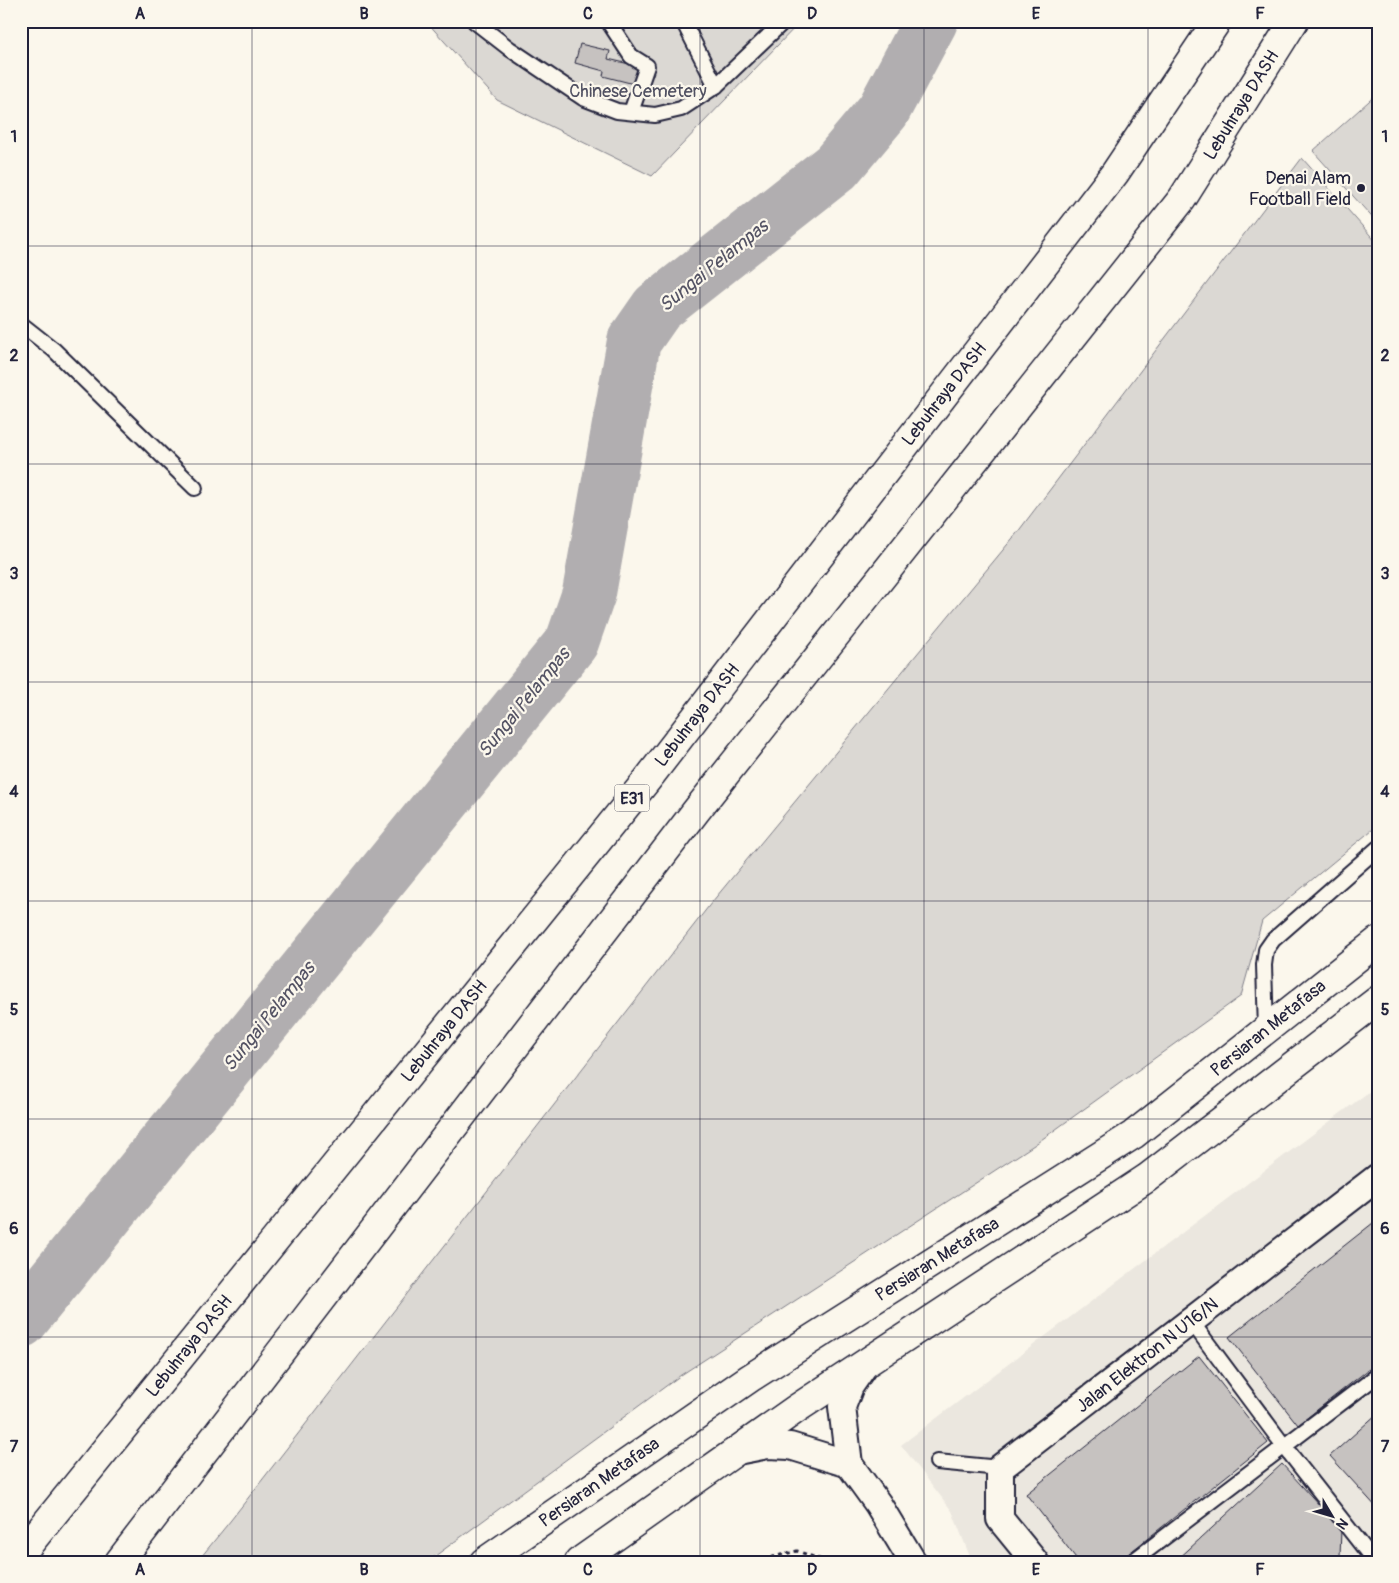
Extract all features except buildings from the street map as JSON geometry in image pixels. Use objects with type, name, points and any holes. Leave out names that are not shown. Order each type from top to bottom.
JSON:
[{"type":"main road","name":"Lebuhraya DASH","points":[[21,1554],[647,780],[1115,173],[1217,21]]},
{"type":"main road","name":"Lebuhraya DASH","points":[[119,1562],[696,811],[1182,199],[1294,21]]},
{"type":"main road","name":"Persiaran Metafasa","points":[[484,1562],[750,1378],[1133,1136],[1378,941]]},
{"type":"main road","points":[[579,1562],[796,1409],[1147,1178],[1371,1009]]},
{"type":"street","name":"Jalan Elektron N U16/N","points":[[1000,1468],[1378,1177]]},
{"type":"street","points":[[866,1363],[850,1386],[842,1407],[850,1464],[907,1549],[913,1562]]},
{"type":"street","points":[[737,1451],[768,1445],[790,1446],[850,1464]]},
{"type":"street","points":[[1000,1468],[1000,1519],[1035,1562]]},
{"type":"lane","points":[[474,21],[510,49],[582,98],[617,110],[655,115],[681,109],[716,86],[784,21]]},
{"type":"lane","points":[[608,21],[631,56],[648,66],[631,112]]},
{"type":"lane","points":[[683,21],[716,86]]},
{"type":"lane","points":[[21,324],[54,350],[195,488]]},
{"type":"lane","points":[[1266,1030],[1264,965],[1266,950],[1273,940],[1378,848]]},
{"type":"lane","points":[[1191,1321],[1284,1446],[1375,1562]]},
{"type":"lane","points":[[1132,1562],[1378,1375]]},
{"type":"lane","points":[[937,1462],[1000,1468]]},
{"type":"path","points":[[765,1562],[769,1558],[797,1551],[823,1562]]},
{"type":"shaded area","points":[[1378,1085],[1378,1562],[972,1562],[952,1511],[901,1445]]},
{"type":"green space","name":"Chinese Cemetery","points":[[426,21],[801,21],[652,176],[497,100]]},
{"type":"green space","name":"Denai Alam Football Field","points":[[1378,93],[1378,224],[1313,151]]},
{"type":"green space","points":[[1302,158],[1378,244],[1378,825],[1262,921],[1241,996],[1034,1145],[681,1375],[427,1562],[197,1562],[712,902],[1017,533]]},
{"type":"waterway","name":"Sungai Pelampas","points":[[21,1321],[572,642],[589,593],[634,341],[657,308],[836,167],[883,111],[931,21]]},
{"type":"place","name":"Denai Alam Football Field","points":[[1361,188]]}]
